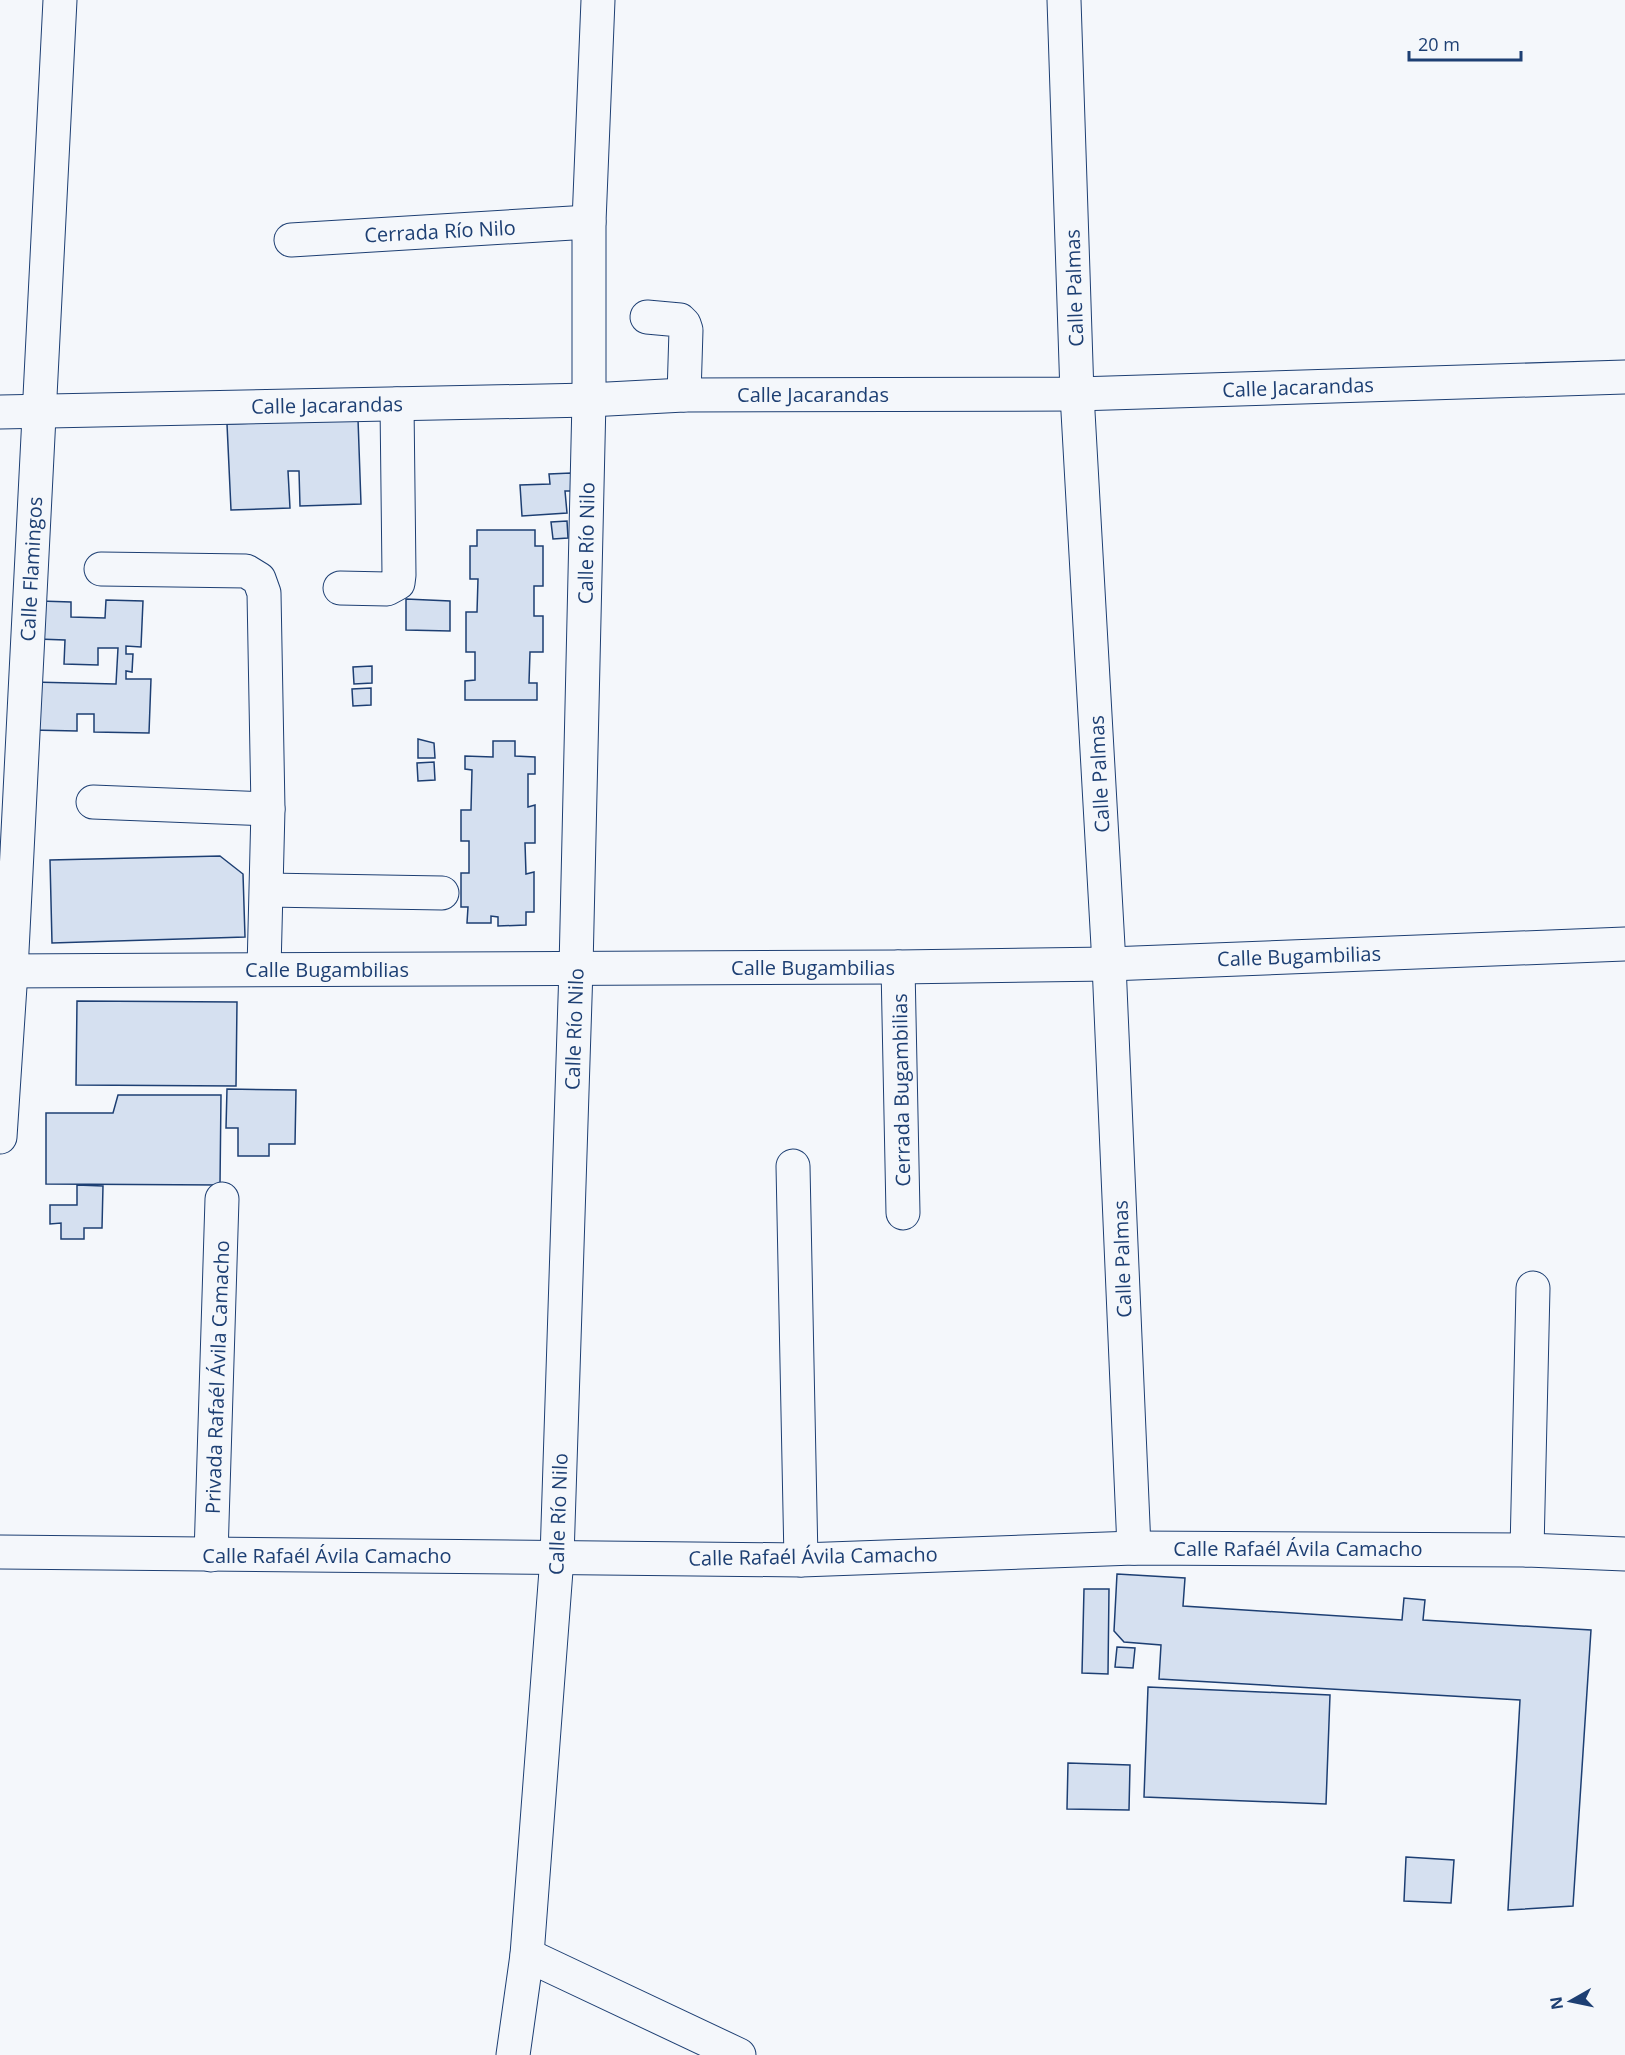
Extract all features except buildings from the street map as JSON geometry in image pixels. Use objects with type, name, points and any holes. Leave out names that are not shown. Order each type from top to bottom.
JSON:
[{"type":"street","name":"Calle Flamingos","points":[[0,1137],[5,971],[39,411],[60,0]]},
{"type":"street","name":"Calle Río Nilo","points":[[513,2055],[527,1955],[558,1557],[576,968],[589,400],[590,222],[598,0]]},
{"type":"street","name":"Calle Palmas","points":[[1064,0],[1077,394],[1109,964],[1134,1548]]},
{"type":"street","name":"Cerrada Río Nilo","points":[[291,240],[590,222]]},
{"type":"street","points":[[647,317],[680,320],[684,324],[686,330],[684,395]]},
{"type":"street","name":"Calle Jacarandas","points":[[0,412],[589,400],[684,395],[1077,394],[1625,377]]},
{"type":"street","points":[[340,588],[387,589],[398,584],[397,404]]},
{"type":"street","points":[[101,569],[246,571],[259,579],[264,593],[268,809],[264,969]]},
{"type":"street","points":[[93,802],[268,809]]},
{"type":"street","points":[[267,890],[442,893]]},
{"type":"street","name":"Calle Bugambilias","points":[[5,971],[1109,964],[1625,944]]},
{"type":"street","name":"Cerrada Bugambilias","points":[[898,967],[903,1213]]},
{"type":"street","points":[[793,1166],[801,1560]]},
{"type":"street","name":"Privada Rafaél Ávila Camacho","points":[[211,1555],[222,1199]]},
{"type":"street","points":[[1527,1550],[1533,1288]]},
{"type":"street","name":"Calle Rafaél Ávila Camacho","points":[[0,1552],[801,1560],[1134,1548],[1527,1550],[1625,1554]]},
{"type":"street","points":[[527,1955],[739,2055]]}]
